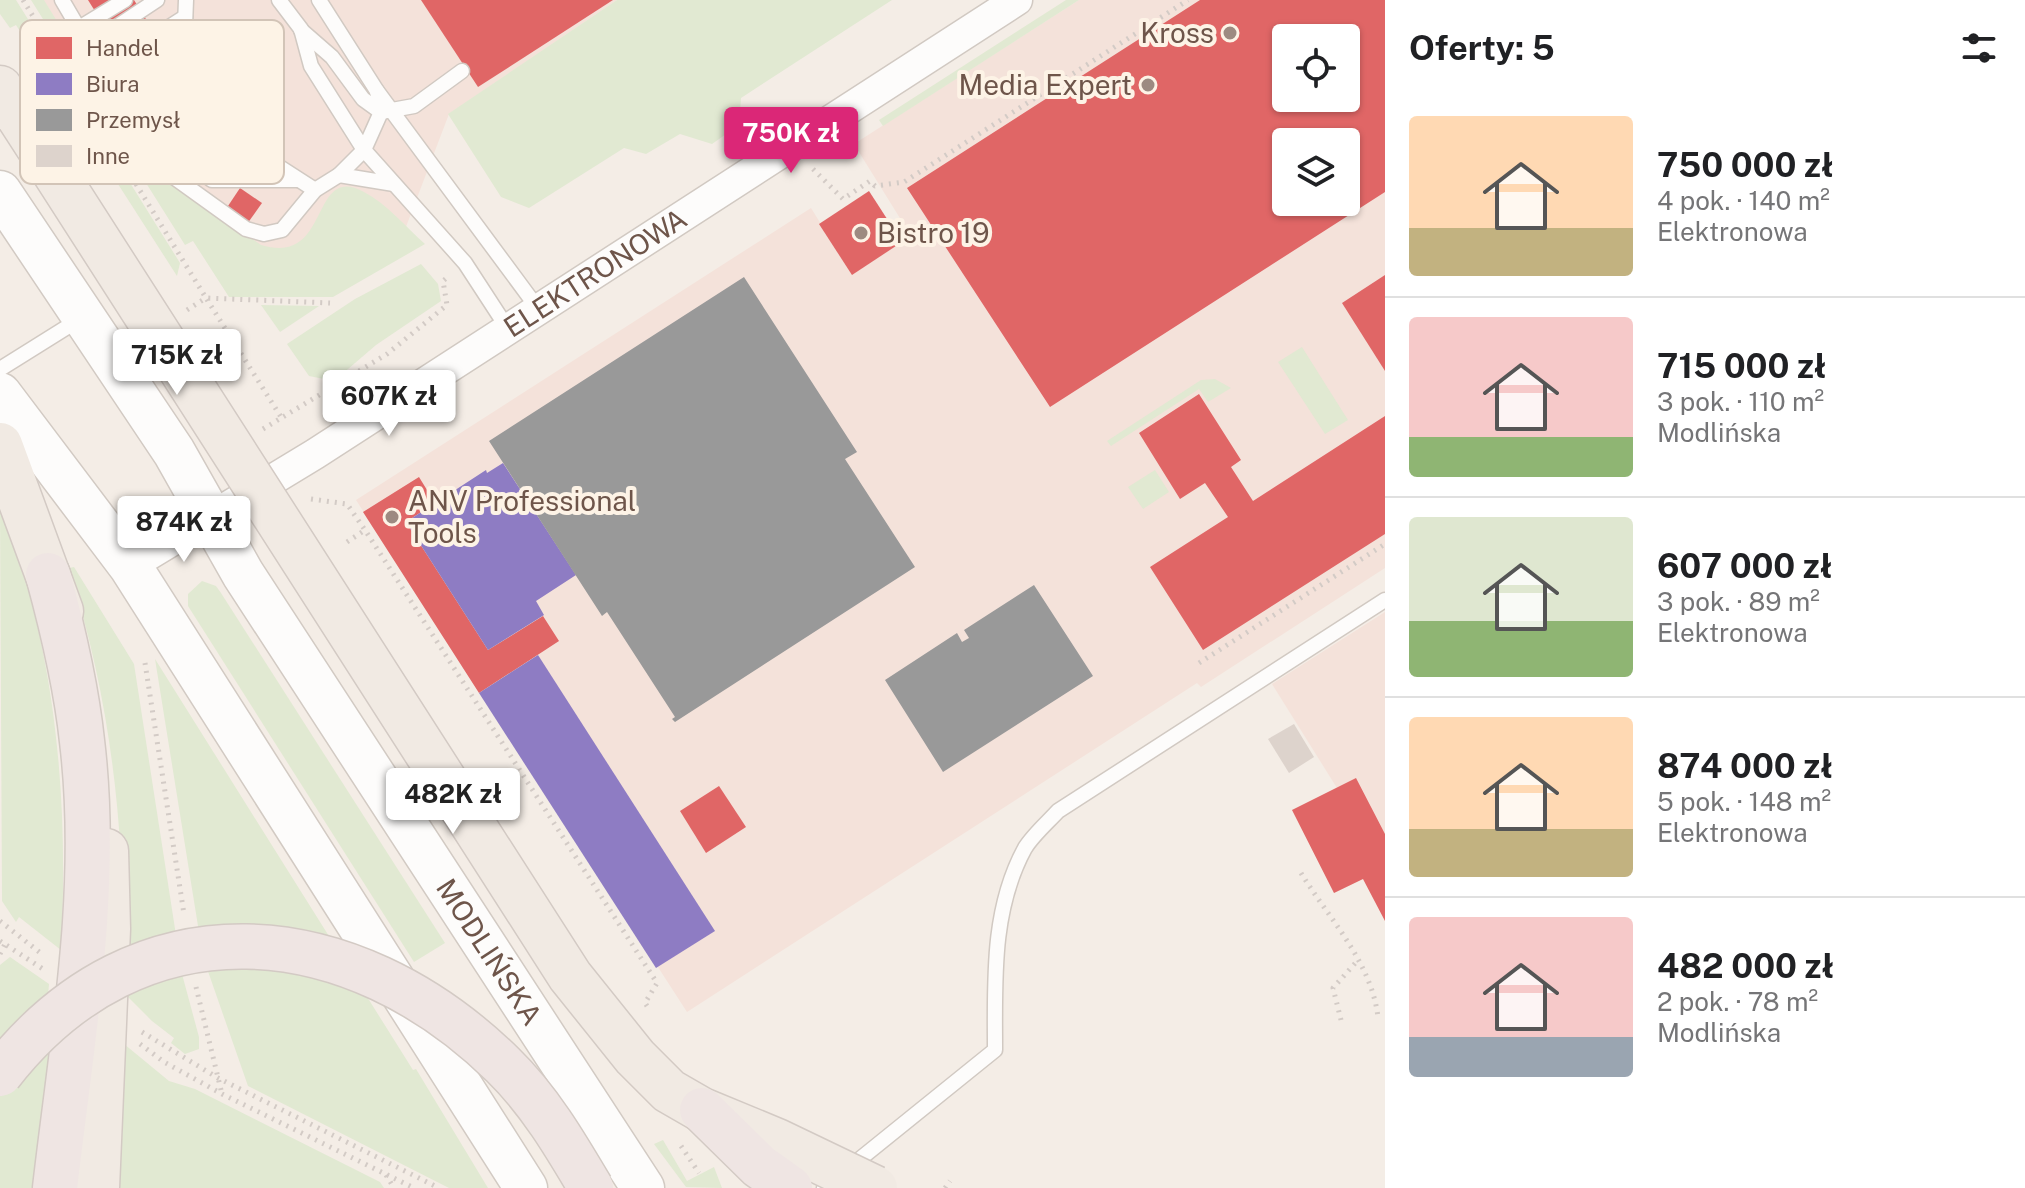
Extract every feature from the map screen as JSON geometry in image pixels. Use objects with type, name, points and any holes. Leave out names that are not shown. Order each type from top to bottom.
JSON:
[{"type":"highway","points":[[48,575],[73,677],[82,742],[87,819],[80,969],[55,1188]]},
{"type":"highway","points":[[0,1074],[38,1030],[64,1009],[99,986],[139,967],[217,948],[264,947],[324,956],[402,986],[474,1038],[526,1089],[591,1188]]},
{"type":"highway","points":[[690,1126],[790,1188]]},
{"type":"main road","points":[[0,88],[20,119]]},
{"type":"main road","points":[[62,184],[570,976],[635,1057],[669,1091],[690,1126],[777,1141],[875,1188]]},
{"type":"main road","name":"MODLIŃSKA","points":[[0,192],[174,452],[249,583],[643,1188]]},
{"type":"main road","points":[[0,394],[130,566],[526,1188]]},
{"type":"main road","points":[[0,445],[48,575],[82,689],[103,821],[108,929],[97,1188]]},
{"type":"street","name":"ELEKTRONOWA","points":[[130,566],[539,310],[1017,0]]},
{"type":"lane","points":[[92,20],[125,0]]},
{"type":"lane","points":[[127,20],[157,0]]},
{"type":"lane","points":[[185,20],[186,0]]},
{"type":"lane","points":[[279,0],[301,29],[332,57],[363,99],[387,112],[414,106],[462,71]]},
{"type":"lane","points":[[319,0],[387,112],[539,310]]},
{"type":"lane","points":[[180,20],[185,17]]},
{"type":"lane","points":[[301,29],[311,66],[364,150],[465,263],[508,329]]},
{"type":"lane","points":[[183,184],[246,229],[264,234],[282,230],[315,190],[339,175],[364,150],[387,112]]},
{"type":"lane","points":[[284,170],[315,190]]},
{"type":"lane","points":[[339,175],[394,184]]},
{"type":"lane","points":[[284,180],[299,180]]},
{"type":"lane","points":[[0,369],[83,316]]},
{"type":"lane","points":[[824,1188],[995,1050],[996,952],[1008,888],[1026,846],[1058,811],[1385,600]]},
{"type":"path","points":[[817,173],[843,199],[870,181],[875,186],[904,182],[1188,0]]},
{"type":"path","points":[[465,263],[443,281],[447,305],[387,354],[262,429],[311,500],[347,504],[365,530],[657,983],[645,1003],[654,1016]]},
{"type":"path","points":[[206,298],[281,417]]},
{"type":"path","points":[[347,542],[365,530]]},
{"type":"path","points":[[1199,663],[1385,544]]},
{"type":"path","points":[[140,655],[147,667],[184,916]]},
{"type":"path","points":[[1301,873],[1343,931],[1375,994],[1378,1017]]},
{"type":"path","points":[[0,921],[46,957]]},
{"type":"path","points":[[0,954],[3,943],[52,976]]},
{"type":"path","points":[[1341,1020],[1333,988],[1358,960]]},
{"type":"path","points":[[194,978],[222,1094]]},
{"type":"path","points":[[134,1026],[218,1078],[439,1188]]},
{"type":"path","points":[[129,1035],[164,1062],[222,1094],[414,1188]]},
{"type":"path","points":[[690,1126],[699,1173]]},
{"type":"path","points":[[386,1175],[394,1188]]},
{"type":"path","points":[[945,1188],[950,1181]]},
{"type":"shaded area","points":[[36,0],[617,0],[449,114],[404,232],[310,289],[166,184],[284,184],[284,20],[48,20]]},
{"type":"shaded area","points":[[1079,0],[1385,0],[1385,568],[1201,687],[1197,683],[687,1012],[356,500],[811,208],[852,274],[911,236],[854,144]]},
{"type":"shaded area","points":[[1385,612],[1385,921],[1363,879],[1334,893],[1292,810],[1337,788],[1272,684]]},
{"type":"green space","points":[[0,0],[16,0],[28,20],[20,20],[20,31],[16,25],[10,28],[0,14]]},
{"type":"green space","points":[[31,0],[44,0],[56,20],[44,20]]},
{"type":"green space","points":[[617,0],[892,0],[741,98],[739,125],[712,144],[680,134],[646,154],[624,148],[529,208],[501,197],[448,114]]},
{"type":"green space","points":[[1066,0],[1079,0],[883,126],[879,120]]},
{"type":"green space","points":[[118,184],[131,184],[180,263],[177,276]]},
{"type":"green space","points":[[147,184],[177,184],[261,245],[284,248],[299,242],[310,230],[326,201],[335,191],[347,187],[364,192],[381,203],[425,244],[333,297],[229,297],[193,241],[185,245]]},
{"type":"green space","points":[[421,264],[438,284],[441,301],[376,345],[334,381],[309,376],[287,344],[355,299]]},
{"type":"green space","points":[[261,305],[319,306],[280,332]]},
{"type":"green space","points":[[1302,347],[1348,420],[1325,434],[1278,362]]},
{"type":"green space","points":[[1215,379],[1231,388],[1208,402],[1199,389],[1111,446],[1107,441],[1201,380]]},
{"type":"green space","points":[[1155,470],[1169,492],[1143,509],[1128,487]]},
{"type":"green space","points":[[0,505],[34,613],[54,724],[63,836],[61,950],[19,917],[16,922],[2,901]]},
{"type":"green space","points":[[74,567],[134,664],[182,974],[199,1037],[199,1049],[185,1054],[171,1043],[174,1038],[123,992],[122,882],[114,777],[97,674],[69,568]]},
{"type":"green space","points":[[202,581],[216,586],[221,593],[445,943],[414,962],[188,606],[188,594]]},
{"type":"green space","points":[[155,659],[413,1070],[416,1069],[488,1188],[449,1188],[248,1086],[203,957]]},
{"type":"green space","points":[[10,957],[49,984],[43,1053],[49,1054],[34,1188],[0,1188],[0,965]]},
{"type":"green space","points":[[118,1039],[169,1081],[195,1089],[380,1182],[384,1188],[111,1188]]},
{"type":"green space","points":[[663,1140],[687,1181],[714,1167],[722,1188],[686,1187],[654,1144]]},
{"type":"building: Handel","points":[[88,0],[134,0],[146,20],[101,20]]},
{"type":"building: Handel","points":[[421,0],[613,0],[478,87]]},
{"type":"building: Handel","points":[[1200,0],[1385,0],[1385,192],[1360,208],[1360,128],[1272,128],[1272,216],[1348,216],[1050,407],[907,188]]},
{"type":"building: Handel","points":[[240,188],[262,203],[247,224],[226,209]]},
{"type":"building: Handel","name":"Bistro 19","points":[[869,191],[902,242],[852,275],[819,224]]},
{"type":"building: Handel","points":[[1385,275],[1385,371],[1342,303]]},
{"type":"building: Handel","points":[[1199,394],[1241,460],[1231,467],[1253,501],[1385,416],[1385,534],[1203,650],[1150,567],[1228,517],[1205,483],[1180,499],[1139,433]]},
{"type":"building: Handel","points":[[419,477],[435,503],[406,522],[488,650],[543,616],[559,641],[479,693],[363,512]]},
{"type":"building: Handel","points":[[1356,778],[1385,834],[1385,921],[1363,879],[1334,893],[1292,810]]},
{"type":"building: Handel","points":[[719,786],[746,827],[706,853],[680,811]]},
{"type":"building: Biura","points":[[503,463],[576,575],[536,601],[544,615],[488,650],[406,522],[486,470],[487,473]]},
{"type":"building: Biura","points":[[538,655],[715,931],[656,968],[479,693]]},
{"type":"building: Przemysł","points":[[744,277],[857,452],[845,459],[915,567],[675,722],[672,719],[675,717],[607,612],[602,616],[489,441]]},
{"type":"building: Przemysł","points":[[1034,585],[1093,676],[943,772],[885,680],[957,633],[962,642],[969,638],[964,630]]},
{"type":"building: Inne","points":[[1294,724],[1314,757],[1289,773],[1268,739]]},
{"type":"place","name":"Kross","points":[[1230,33]]},
{"type":"place","name":"Media Expert","points":[[1148,85]]},
{"type":"place","name":"Bistro 19","points":[[861,233]]},
{"type":"place","name":"ANV Professional Tools","points":[[392,517]]}]
